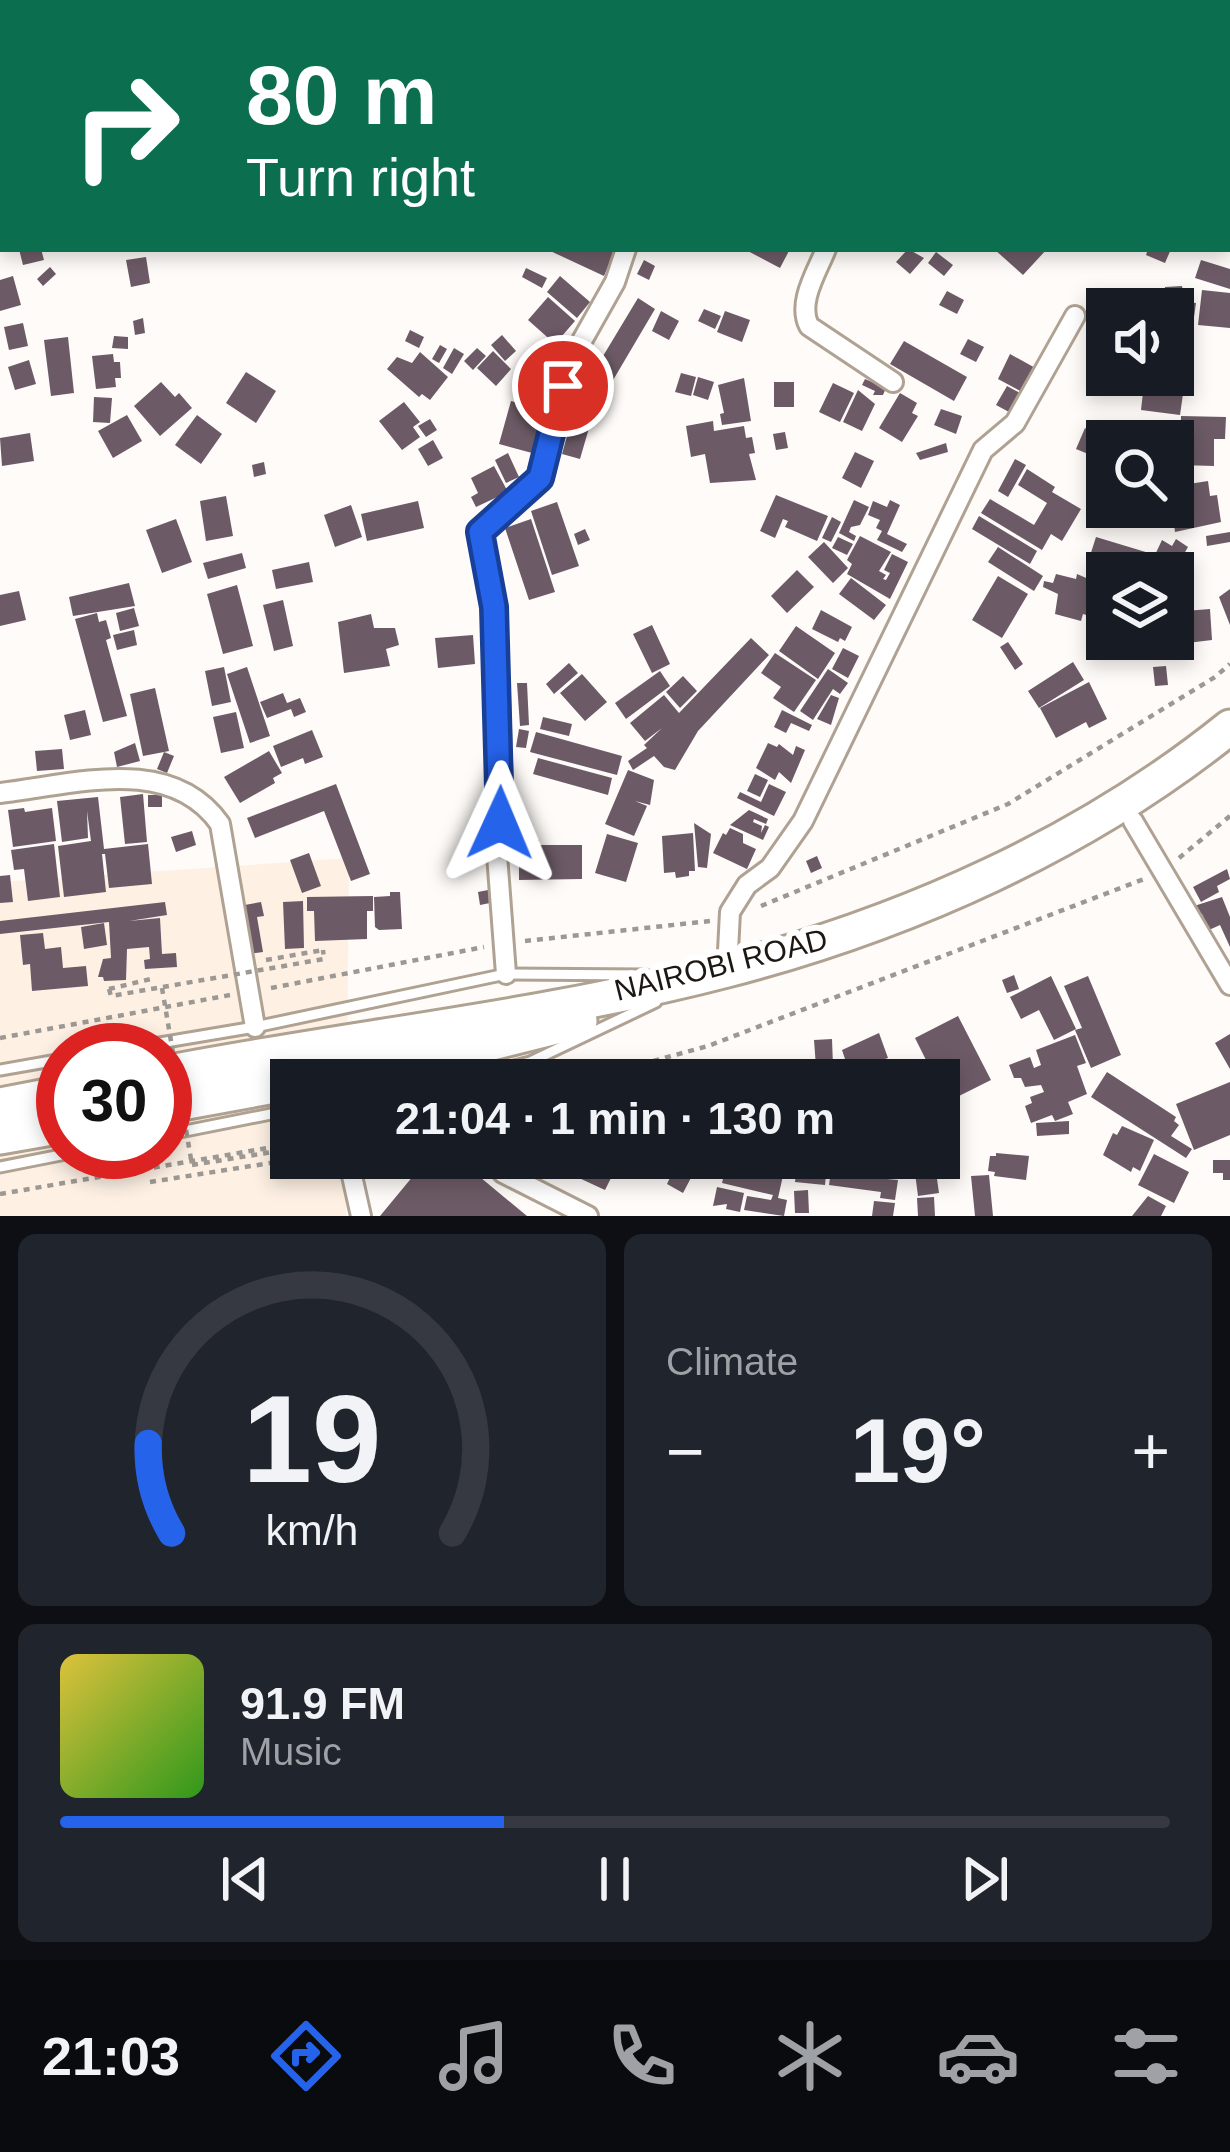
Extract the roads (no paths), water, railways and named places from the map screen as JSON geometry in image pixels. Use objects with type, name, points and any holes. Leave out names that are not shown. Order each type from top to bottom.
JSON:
[{"type":"highway","name":"NAIROBI ROAD","points":[[192,1068],[576,1002],[714,973],[865,927],[994,874],[1104,816],[1230,727]]},
{"type":"highway","name":"NAIROBI ROAD","points":[[416,1059],[824,957],[982,893],[1133,821],[1230,751]]},
{"type":"highway","points":[[192,1101],[270,1087]]},
{"type":"highway","points":[[0,1106],[36,1099]]},
{"type":"highway","points":[[0,1137],[36,1131]]},
{"type":"street","points":[[506,974],[497,855],[502,790],[494,607],[480,532],[540,478],[563,386],[625,252]]},
{"type":"street","points":[[825,252],[805,302],[809,326],[892,382]]},
{"type":"street","points":[[714,973],[728,919],[747,885],[770,868],[803,821],[983,450],[1015,423],[1075,316]]},
{"type":"street","points":[[0,793],[135,777],[162,783],[208,807],[220,824],[255,1027]]},
{"type":"street","points":[[1133,821],[1230,986]]},
{"type":"street","points":[[353,1179],[361,1216]]},
{"type":"street","points":[[515,1179],[588,1216]]},
{"type":"lane","points":[[192,1038],[506,974],[714,973]]},
{"type":"lane","points":[[536,1059],[656,1002]]},
{"type":"lane","points":[[0,1070],[36,1064]]},
{"type":"lane","points":[[192,1130],[270,1114]]},
{"type":"lane","points":[[0,1167],[36,1160]]}]
